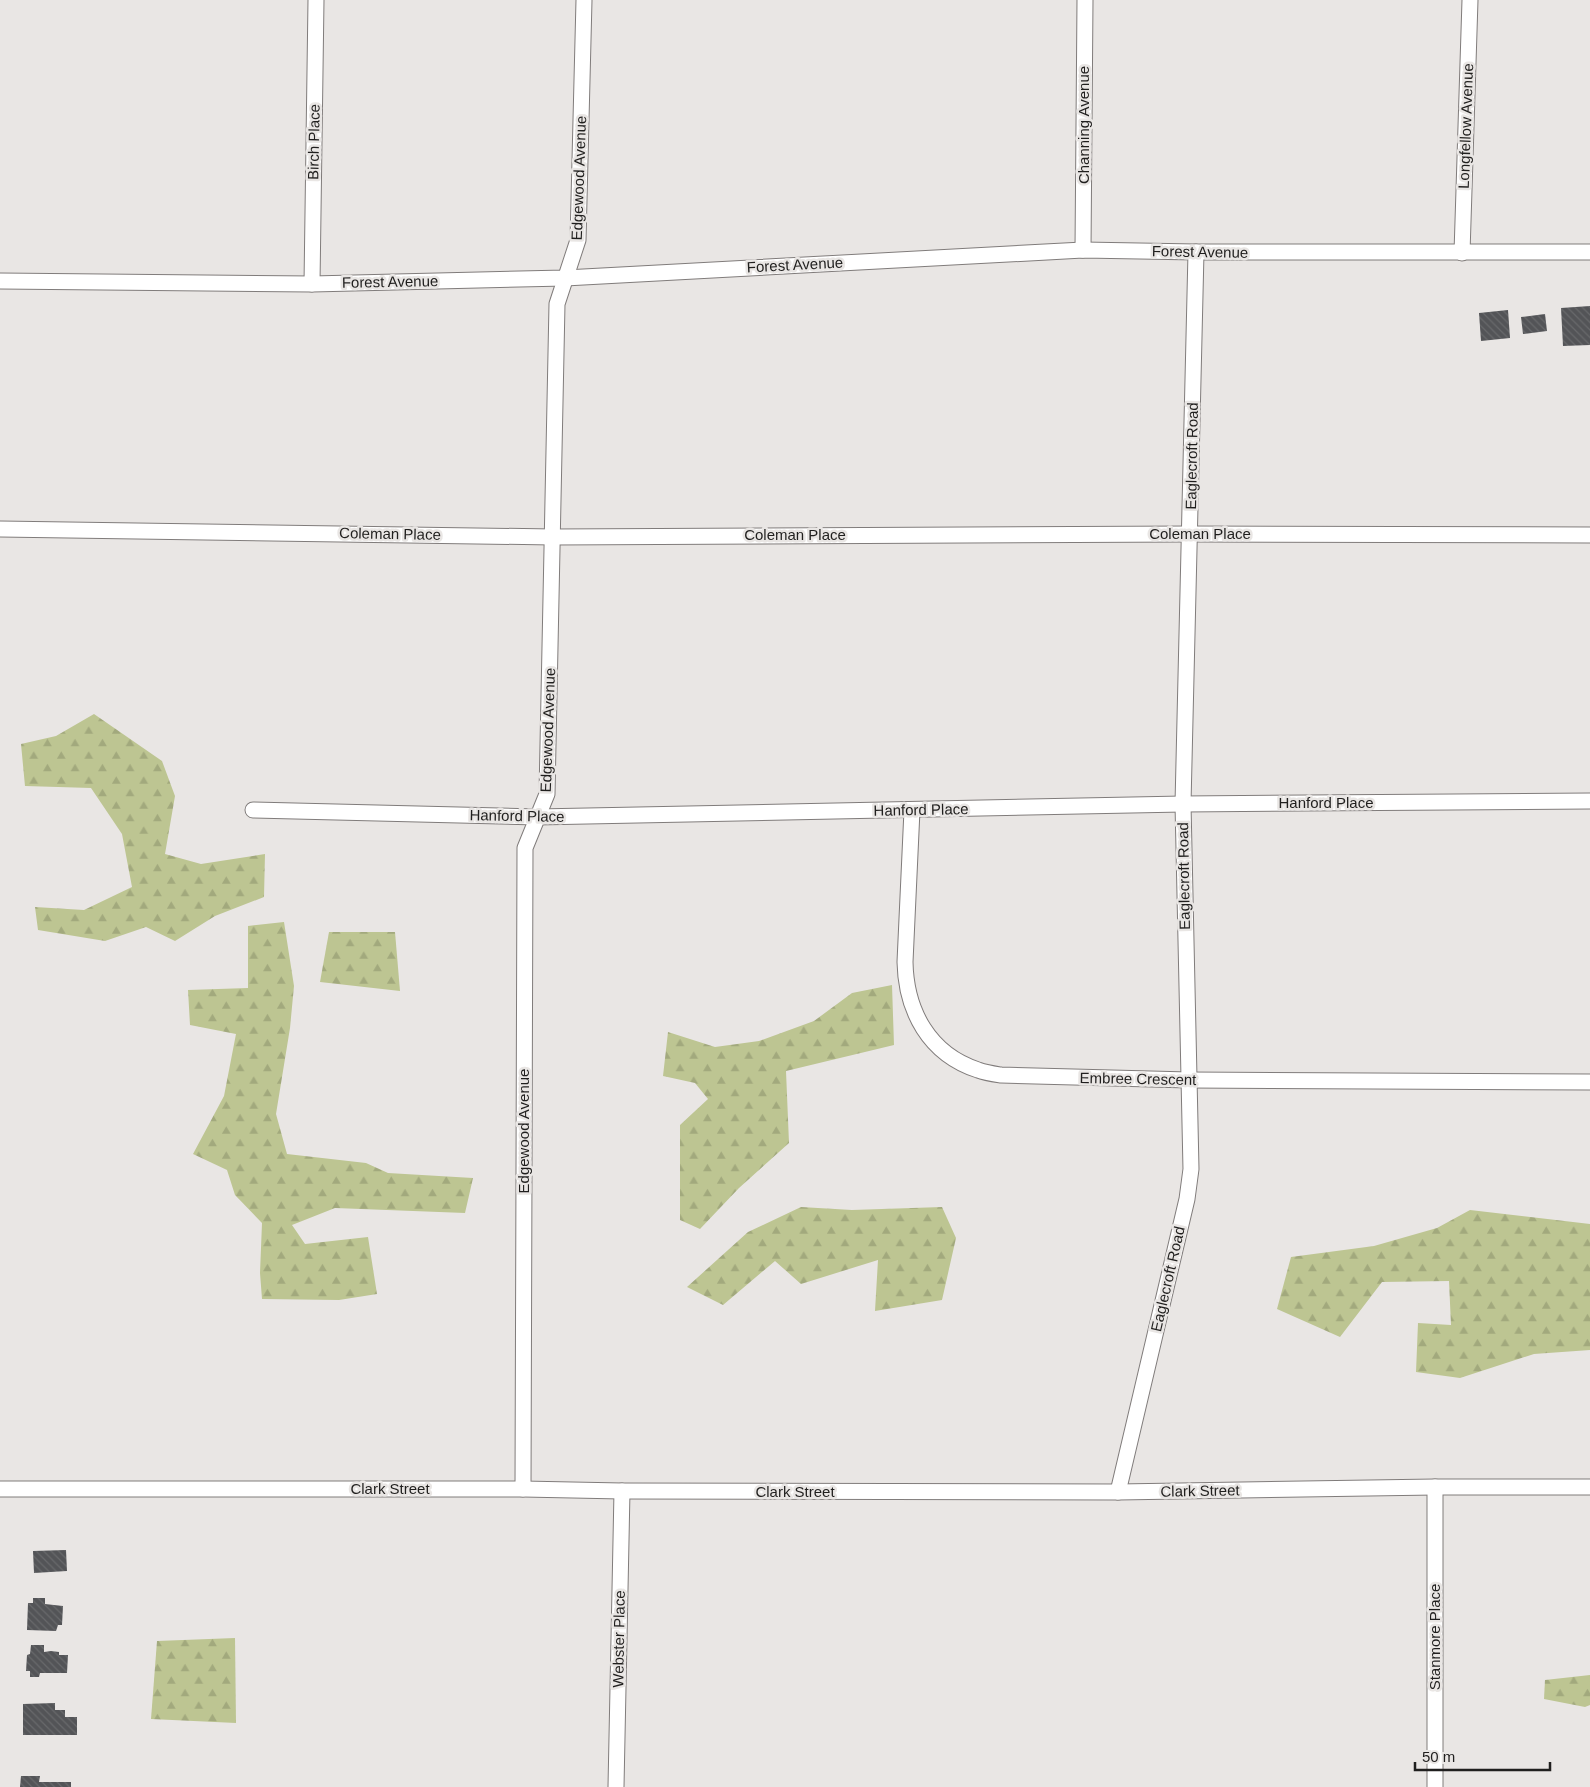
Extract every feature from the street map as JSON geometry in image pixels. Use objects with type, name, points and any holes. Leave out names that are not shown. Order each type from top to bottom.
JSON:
[{"type":"street","name":"Birch Place","points":[[312,284],[316,0]]},
{"type":"street","name":"Edgewood Avenue","points":[[523,1489],[525,848],[547,794],[557,304],[578,240],[584,0]]},
{"type":"street","name":"Channing Avenue","points":[[1083,250],[1085,0]]},
{"type":"street","name":"Longfellow Avenue","points":[[1462,253],[1470,0]]},
{"type":"street","name":"Forest Avenue","points":[[0,281],[312,284],[565,278],[1083,250],[1196,252],[1590,252]]},
{"type":"street","name":"Eaglecroft Road","points":[[1118,1492],[1187,1199],[1191,1169],[1183,804],[1196,252]]},
{"type":"street","name":"Coleman Place","points":[[0,529],[553,536],[1590,535]]},
{"type":"street","name":"Hanford Place","points":[[253,810],[537,817],[1183,804],[1590,801]]},
{"type":"street","name":"Embree Crescent","points":[[912,810],[905,980],[910,1002],[919,1023],[940,1049],[959,1062],[979,1071],[1001,1075],[1188,1080],[1590,1082]]},
{"type":"street","name":"Clark Street","points":[[0,1489],[1118,1492],[1435,1487],[1590,1488]]},
{"type":"street","name":"Stanmore Place","points":[[1434,1787],[1435,1487]]},
{"type":"street","name":"Webster Place","points":[[616,1787],[622,1491]]},
{"type":"green space","points":[[94,714],[162,761],[175,796],[165,854],[201,864],[265,854],[264,897],[215,916],[175,941],[146,927],[105,941],[38,930],[35,907],[84,910],[132,887],[122,834],[91,788],[25,786],[21,744],[56,736]]},
{"type":"green space","points":[[284,922],[294,986],[290,1028],[276,1114],[287,1154],[366,1163],[388,1173],[473,1178],[465,1213],[335,1208],[292,1225],[305,1244],[368,1237],[377,1294],[339,1300],[262,1299],[260,1273],[262,1223],[235,1195],[227,1170],[193,1154],[224,1096],[236,1034],[190,1025],[188,990],[248,988],[248,926]]},
{"type":"green space","points":[[329,932],[395,932],[400,991],[320,982]]},
{"type":"green space","points":[[892,985],[894,1045],[786,1071],[789,1143],[739,1188],[700,1229],[680,1220],[680,1125],[708,1099],[695,1083],[663,1076],[668,1032],[715,1047],[759,1041],[814,1021],[852,993]]},
{"type":"green space","points":[[801,1207],[852,1210],[942,1207],[956,1238],[942,1300],[875,1311],[878,1260],[801,1284],[775,1261],[723,1305],[687,1287],[748,1232]]},
{"type":"green space","points":[[1470,1210],[1590,1224],[1590,1350],[1534,1354],[1460,1378],[1416,1372],[1418,1323],[1451,1325],[1449,1281],[1382,1282],[1340,1337],[1277,1309],[1291,1257],[1374,1246],[1437,1228]]},
{"type":"green space","points":[[235,1638],[236,1723],[151,1719],[157,1641]]},
{"type":"green space","points":[[1590,1675],[1590,1705],[1585,1707],[1544,1699],[1545,1680]]},
{"type":"building","points":[[1590,306],[1590,345],[1563,346],[1561,308]]},
{"type":"building","points":[[1508,310],[1510,338],[1481,341],[1479,313]]},
{"type":"building","points":[[1545,314],[1547,331],[1523,334],[1521,317]]},
{"type":"building","points":[[66,1550],[67,1571],[34,1573],[33,1551]]},
{"type":"building","points":[[33,1598],[45,1598],[45,1604],[63,1606],[62,1625],[58,1625],[56,1631],[27,1630],[28,1603],[33,1603]]},
{"type":"building","points":[[31,1645],[44,1645],[44,1652],[59,1652],[59,1655],[68,1655],[67,1673],[40,1673],[39,1677],[30,1677],[30,1671],[26,1671],[27,1655],[30,1654]]},
{"type":"building","points":[[55,1703],[55,1710],[65,1710],[65,1717],[77,1717],[77,1735],[23,1735],[23,1704]]},
{"type":"building","points":[[21,1776],[40,1776],[39,1782],[71,1782],[71,1787],[20,1787]]}]
